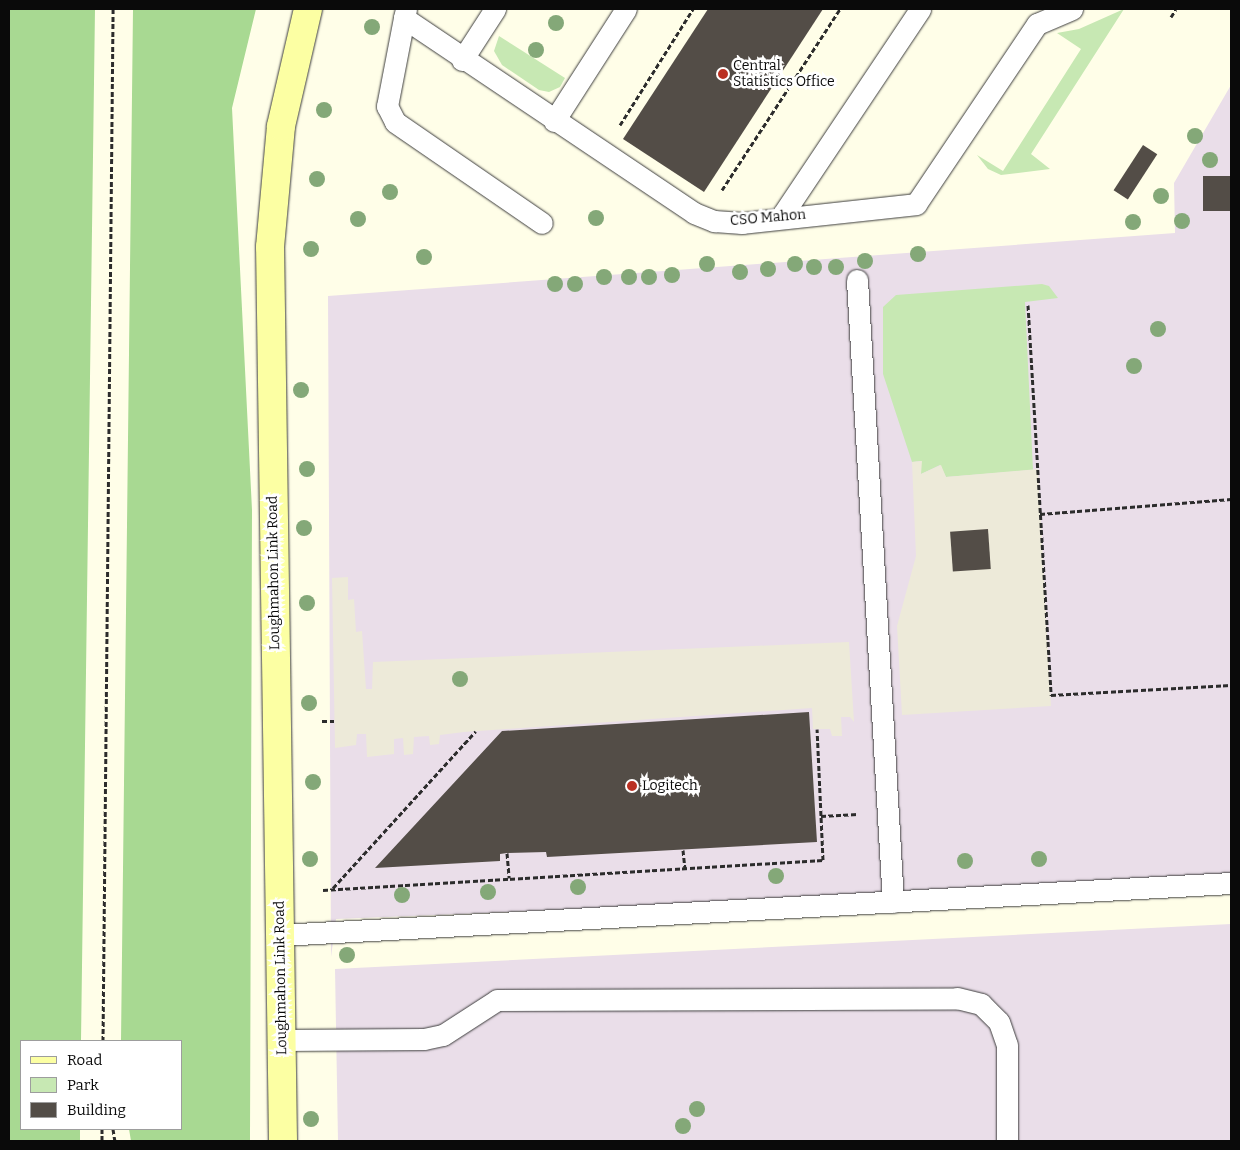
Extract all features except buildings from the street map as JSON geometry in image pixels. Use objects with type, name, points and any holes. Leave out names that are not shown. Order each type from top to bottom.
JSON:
[{"type":"main road","name":"Loughmahon Link Road","points":[[283,1141],[270,248],[281,126],[308,9]]},
{"type":"lane","points":[[462,60],[495,9]]},
{"type":"lane","points":[[554,120],[626,9]]},
{"type":"lane","points":[[781,217],[920,9]]},
{"type":"lane","name":"CSO Mahon","points":[[405,14],[462,60],[708,219],[742,223],[781,217],[916,204],[1037,24],[1068,10]]},
{"type":"lane","points":[[405,14],[387,106],[395,122],[542,223]]},
{"type":"lane","points":[[857,280],[893,902]]},
{"type":"lane","points":[[280,935],[1231,884]]},
{"type":"lane","points":[[283,1040],[424,1039],[443,1035],[481,1006],[497,1000],[956,998],[981,1004],[1000,1022],[1007,1045],[1007,1141]]},
{"type":"path","points":[[103,1040],[113,9]]},
{"type":"path","points":[[620,134],[620,121],[693,9]]},
{"type":"path","points":[[717,197],[840,9]]},
{"type":"path","points":[[1171,17],[1176,9]]},
{"type":"path","points":[[1028,306],[1051,695],[1231,685]]},
{"type":"path","points":[[1040,514],[1231,500]]},
{"type":"path","points":[[322,721],[334,721]]},
{"type":"path","points":[[323,890],[823,860],[817,729]]},
{"type":"path","points":[[332,888],[476,731]]},
{"type":"path","points":[[684,850],[684,868]]},
{"type":"path","points":[[507,853],[509,878]]},
{"type":"shaded area","points":[[1231,85],[1231,883],[336,919],[331,957],[328,296],[1175,233],[1174,183]]},
{"type":"shaded area","points":[[922,461],[921,474],[941,465],[946,477],[1038,469],[1051,706],[902,715],[897,626],[916,556],[912,462]]},
{"type":"shaded area","points":[[348,577],[348,600],[354,599],[356,632],[362,631],[366,689],[372,689],[373,662],[849,642],[854,722],[850,717],[841,717],[842,736],[832,736],[830,729],[813,729],[812,708],[464,732],[440,735],[439,744],[430,745],[429,736],[414,737],[413,754],[404,755],[403,738],[394,739],[394,754],[367,757],[366,734],[357,734],[356,745],[335,748],[332,578]]},
{"type":"shaded area","points":[[1231,924],[1231,1141],[338,1141],[335,969]]},
{"type":"green space","points":[[9,9],[95,9],[81,1040],[20,1040],[20,1130],[80,1130],[80,1141],[9,1141]]},
{"type":"green space","points":[[133,9],[256,9],[232,108],[252,510],[250,1141],[131,1141],[129,1130],[182,1130],[182,1040],[121,1040]]},
{"type":"green space","points":[[1124,9],[1031,154],[1050,169],[1001,175],[988,169],[977,155],[1003,171],[1081,49],[1057,33],[1079,29]]},
{"type":"green space","points":[[499,36],[565,78],[560,87],[549,92],[539,90],[502,65],[494,51]]},
{"type":"green space","points":[[1042,284],[1049,286],[1058,298],[1025,302],[1033,470],[946,477],[940,465],[921,474],[921,461],[912,462],[883,374],[883,307],[896,295]]},
{"type":"place","name":"Central Statistics Office","points":[[723,74]]},
{"type":"place","name":"Logitech","points":[[632,786]]}]
